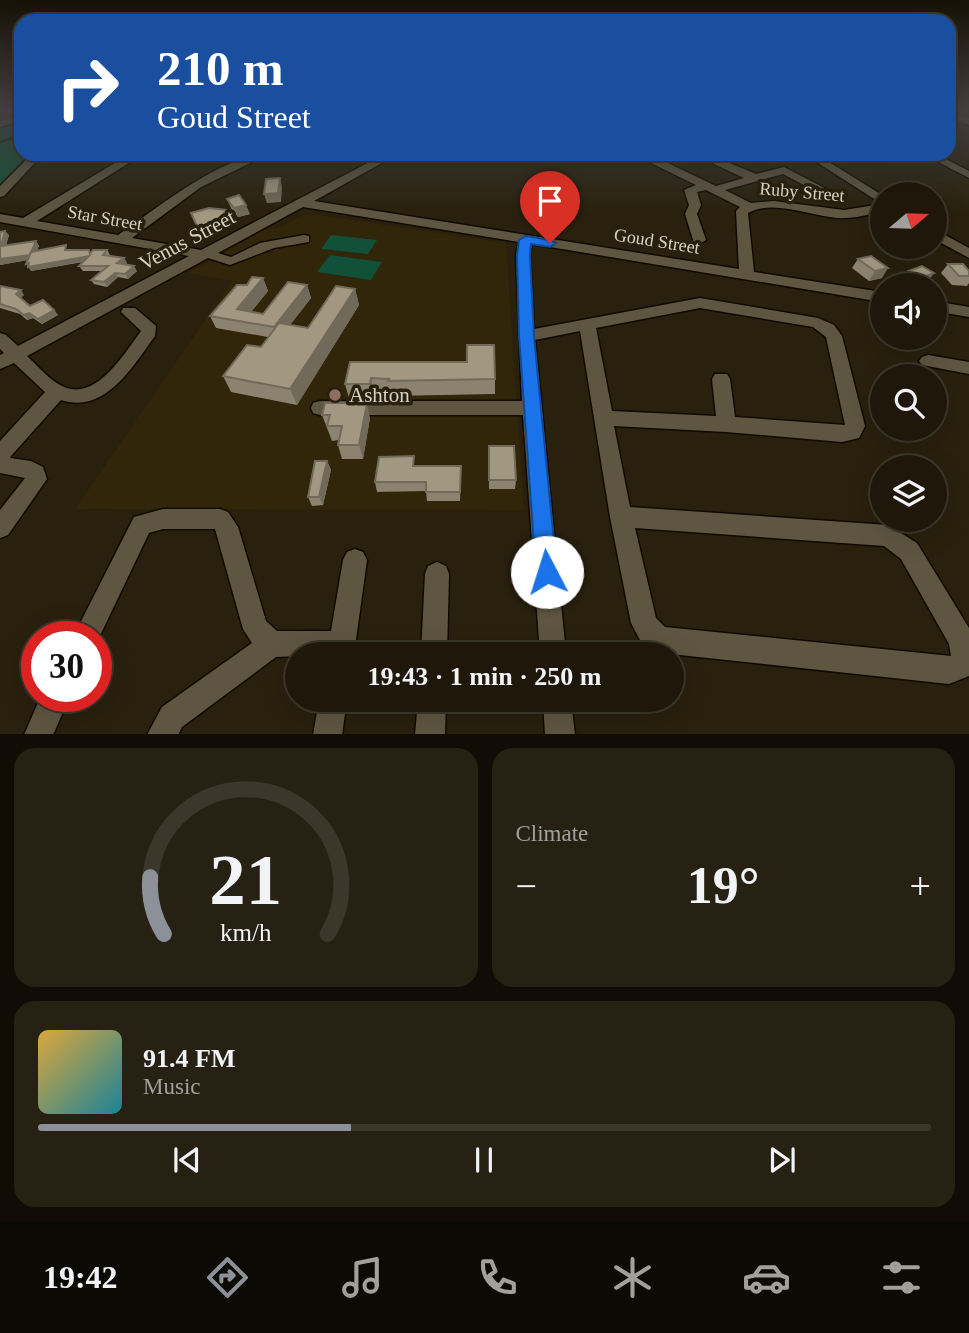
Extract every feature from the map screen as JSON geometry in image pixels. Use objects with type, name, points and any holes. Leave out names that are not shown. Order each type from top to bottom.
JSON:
[{"type":"street","points":[[0,193],[31,161]]},
{"type":"street","points":[[26,222],[126,161]]},
{"type":"street","points":[[122,239],[197,185],[249,161]]},
{"type":"street","name":"Venus Street","points":[[0,363],[380,161]]},
{"type":"street","points":[[655,161],[748,206]]},
{"type":"street","points":[[820,161],[870,192]]},
{"type":"street","points":[[942,161],[969,175]]},
{"type":"street","points":[[718,162],[754,178]]},
{"type":"street","points":[[699,240],[691,214],[695,205],[690,190],[784,170],[832,195]]},
{"type":"street","name":"Goud Street","points":[[302,203],[870,295]]},
{"type":"street","name":"Ruby Street","points":[[747,275],[742,211],[748,206],[761,204],[846,214],[870,210]]},
{"type":"street","name":"Star Street","points":[[0,218],[206,254],[246,271]]},
{"type":"street","points":[[225,263],[237,261],[259,248],[304,239]]},
{"type":"street","points":[[526,240],[523,255],[527,336],[553,642]]},
{"type":"street","points":[[947,241],[969,254]]},
{"type":"street","points":[[527,336],[700,303],[818,323],[834,336],[855,426],[852,432],[842,434],[726,424],[605,418]]},
{"type":"street","points":[[947,308],[969,312]]},
{"type":"street","points":[[0,339],[57,392],[86,394],[109,384],[149,332],[148,326],[129,313]]},
{"type":"street","points":[[587,326],[621,517],[644,623],[650,632],[661,640],[949,670],[961,666],[965,659],[962,641],[909,551],[888,536],[621,517]]},
{"type":"street","points":[[928,361],[969,368]]},
{"type":"street","points":[[721,379],[726,424]]},
{"type":"street","points":[[0,527],[36,479],[36,473],[1,465],[0,458],[4,450],[57,392]]},
{"type":"street","points":[[320,408],[533,408]]},
{"type":"street","points":[[94,621],[142,524],[163,519],[220,519],[227,527],[256,629],[272,644],[285,645]]},
{"type":"street","points":[[343,642],[355,560]]},
{"type":"street","points":[[434,642],[437,575]]},
{"type":"street","points":[[161,734],[172,717],[272,644]]},
{"type":"street","points":[[38,734],[48,712]]},
{"type":"street","points":[[327,734],[331,712]]},
{"type":"street","points":[[430,734],[431,712]]},
{"type":"street","points":[[558,712],[560,734]]},
{"type":"shaded area","name":"Ashton","points":[[312,214],[506,243],[524,510],[75,509],[232,281],[188,273],[264,230],[278,228],[303,215]]},
{"type":"green space","points":[[0,146],[14,146],[14,161],[21,161],[0,184]]},
{"type":"green space","points":[[331,235],[377,240],[368,254],[321,249]]},
{"type":"green space","points":[[330,255],[382,262],[371,280],[317,272]]},
{"type":"building","points":[[280,178],[278,193],[264,194],[266,179]]},
{"type":"building","points":[[239,195],[246,205],[234,208],[227,199]]},
{"type":"building","points":[[209,208],[227,210],[211,227],[197,226],[191,213]]},
{"type":"building","points":[[5,231],[1,246],[36,241],[30,255],[0,259],[0,232]]},
{"type":"building","points":[[66,245],[65,250],[89,250],[90,254],[93,250],[107,250],[103,255],[124,258],[117,263],[134,266],[125,274],[115,273],[104,282],[91,280],[108,266],[79,266],[89,256],[28,267],[29,263],[26,264],[31,252]]},
{"type":"building","points":[[870,256],[870,259],[875,259],[888,268],[875,271],[858,259]]},
{"type":"building","points":[[948,264],[963,264],[969,271],[969,276],[959,276]]},
{"type":"building","points":[[922,266],[934,273],[912,273],[909,271]]},
{"type":"building","points":[[252,277],[263,278],[237,309],[263,314],[288,282],[307,285],[274,327],[210,316],[237,285],[247,285]]},
{"type":"building","points":[[0,286],[21,290],[16,294],[30,306],[43,300],[54,310],[38,319],[29,313],[24,315],[16,309],[0,304]]},
{"type":"building","points":[[336,286],[355,289],[290,389],[223,376],[247,345],[261,347],[279,323],[308,328]]},
{"type":"building","points":[[467,345],[494,345],[495,379],[388,381],[389,379],[371,378],[370,384],[345,384],[350,362],[467,362]]},
{"type":"building","points":[[325,403],[367,403],[359,445],[338,445],[342,426],[327,426],[330,415],[322,415]]},
{"type":"building","points":[[489,446],[514,446],[516,480],[489,480]]},
{"type":"building","points":[[414,456],[413,466],[461,466],[460,492],[426,492],[426,482],[375,482],[379,457]]},
{"type":"building","points":[[315,461],[327,461],[319,497],[308,497]]},
{"type":"place","name":"Ashton","points":[[335,395]]},
{"type":"route","points":[[547,572],[527,336],[523,255],[526,240],[550,243]]}]
